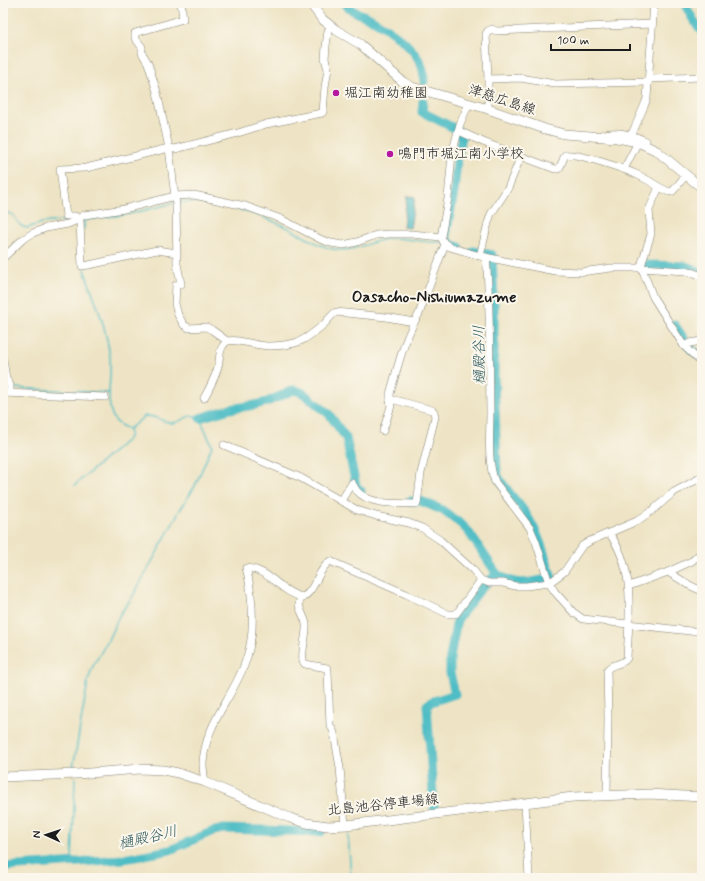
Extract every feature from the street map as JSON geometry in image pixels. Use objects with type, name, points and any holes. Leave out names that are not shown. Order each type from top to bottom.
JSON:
[{"type":"main road","name":"津慈広島線","points":[[308,4],[322,19],[360,44],[403,82],[412,87],[469,103],[564,134],[629,139],[638,142],[657,151],[702,188]]},
{"type":"main road","name":"北島池谷停車場線","points":[[3,777],[77,774],[140,769],[163,770],[178,773],[205,782],[290,818],[306,823],[328,826],[573,797],[649,794],[702,797]]},
{"type":"street","points":[[181,3],[183,19],[135,33],[135,38],[142,47],[142,53],[148,63],[157,92],[169,148],[176,200],[177,264],[181,284],[176,285],[175,304],[178,315],[184,325],[189,328],[206,327],[226,341],[238,340],[257,346],[269,346],[300,342],[307,339],[336,312],[386,317],[414,322]]},
{"type":"street","points":[[633,133],[645,104],[654,3]]},
{"type":"street","points":[[488,109],[486,34],[488,31],[492,29],[496,31],[652,24]]},
{"type":"street","points":[[78,219],[66,216],[60,169],[86,168],[169,148],[174,149],[238,133],[272,122],[322,113],[328,69],[326,46],[328,31],[331,26]]},
{"type":"street","points":[[488,79],[521,78],[555,84],[702,77]]},
{"type":"street","points":[[383,431],[391,406],[390,394],[402,352],[414,322],[419,314],[443,241],[452,154],[460,124],[469,103]]},
{"type":"street","points":[[459,132],[558,169],[565,155],[568,154],[579,156],[624,169],[669,192],[673,191],[686,175]]},
{"type":"street","points":[[599,136],[606,133],[633,133],[653,145],[657,151]]},
{"type":"street","points":[[624,169],[638,142]]},
{"type":"street","points":[[521,156],[508,188],[491,214],[488,223],[487,257],[489,289],[490,442],[495,482],[530,528],[548,580],[555,592],[573,612],[583,619],[690,631],[702,630]]},
{"type":"street","points":[[659,187],[649,210],[651,234],[641,266],[645,268],[653,297],[687,345],[702,363]]},
{"type":"street","points":[[3,258],[22,240],[33,233],[46,228],[68,224],[95,212],[124,209],[176,200],[194,195],[245,206],[281,219],[320,240],[343,245],[376,235],[412,234],[443,241],[450,247],[487,257],[568,272],[581,272],[611,268],[645,268],[685,271],[702,276]]},
{"type":"street","points":[[78,219],[82,266],[157,250],[177,253]]},
{"type":"street","points":[[204,398],[218,369],[221,349],[226,341]]},
{"type":"street","points":[[687,345],[702,341]]},
{"type":"street","points":[[3,359],[9,390],[105,397]]},
{"type":"street","points":[[341,501],[352,483],[357,491],[376,501],[417,504],[421,473],[435,417],[434,412],[432,410],[390,400]]},
{"type":"street","points":[[224,445],[301,478],[357,510],[376,516],[409,523],[422,528],[440,540],[485,582],[503,583],[515,586],[526,586],[548,580],[564,572],[582,546],[590,541],[637,521],[653,510],[674,492],[702,477]]},
{"type":"street","points":[[607,795],[607,670],[613,665],[622,663],[627,658],[629,624],[629,586],[623,558],[615,541],[609,533]]},
{"type":"street","points":[[629,586],[668,572],[692,561],[702,552]]},
{"type":"street","points":[[345,825],[340,768],[334,733],[330,726],[328,671],[327,668],[305,664],[303,661],[306,625],[299,603],[309,592],[325,564],[330,561],[453,615],[456,614],[485,582]]},
{"type":"street","points":[[205,782],[203,764],[204,753],[213,725],[244,664],[251,642],[253,625],[251,588],[246,568],[258,570],[270,576],[296,596],[303,597]]},
{"type":"street","points":[[668,572],[702,591]]},
{"type":"street","points":[[526,803],[528,878]]},
{"type":"water","points":[[407,196],[415,197],[410,228],[403,227]]},
{"type":"waterway","name":"樋殿谷川","points":[[344,3],[354,11],[373,20],[399,37],[420,62],[424,81]]},
{"type":"waterway","name":"樋殿谷川","points":[[684,3],[694,21],[702,31]]},
{"type":"waterway","name":"樋殿谷川","points":[[423,102],[422,112],[456,129],[462,136],[446,236],[449,242],[459,247]]},
{"type":"waterway","points":[[178,202],[206,203],[247,212],[273,221],[315,243],[333,249],[341,250],[356,248],[392,238],[441,242]]},
{"type":"waterway","points":[[84,229],[84,220],[129,214],[174,203]]},
{"type":"waterway","points":[[3,211],[13,215],[21,226],[27,228],[42,223],[70,220]]},
{"type":"waterway","name":"樋殿谷川","points":[[473,251],[492,255],[497,474],[503,485],[522,509],[535,529],[552,578],[524,583],[511,581],[497,574]]},
{"type":"waterway","name":"樋殿谷川","points":[[647,272],[645,265],[685,266],[702,272]]},
{"type":"waterway","points":[[73,771],[88,681],[92,668],[108,640],[120,614],[131,599],[180,510],[195,486],[212,446],[200,418],[196,416],[190,416],[173,423],[145,416],[129,429],[114,419],[109,403],[109,348],[104,327],[85,268]]},
{"type":"waterway","name":"樋殿谷川","points":[[674,324],[691,349],[702,358]]},
{"type":"waterway","points":[[3,384],[7,388]]},
{"type":"waterway","points":[[13,388],[109,393]]},
{"type":"waterway","name":"樋殿谷川","points":[[200,418],[230,409],[267,402],[293,390],[303,393],[329,414],[346,438],[356,486],[361,491]]},
{"type":"waterway","points":[[75,485],[128,439],[130,434],[129,430]]},
{"type":"waterway","name":"樋殿谷川","points":[[410,501],[421,501],[442,510],[461,524],[468,531],[497,574],[482,587],[457,620],[450,657],[450,673],[455,694],[431,702],[427,705],[434,808]]},
{"type":"waterway","points":[[72,862],[75,778]]},
{"type":"waterway","name":"樋殿谷川","points":[[3,867],[124,859],[170,850],[211,832],[223,829],[321,832]]},
{"type":"waterway","points":[[348,835],[351,878]]},
{"type":"place","name":"堀江南幼稚園","points":[[336,93]]},
{"type":"place","name":"鳴門市堀江南小学校","points":[[390,154]]},
{"type":"district","name":"Oasacho-Nishiumazume","points":[[434,297]]}]
